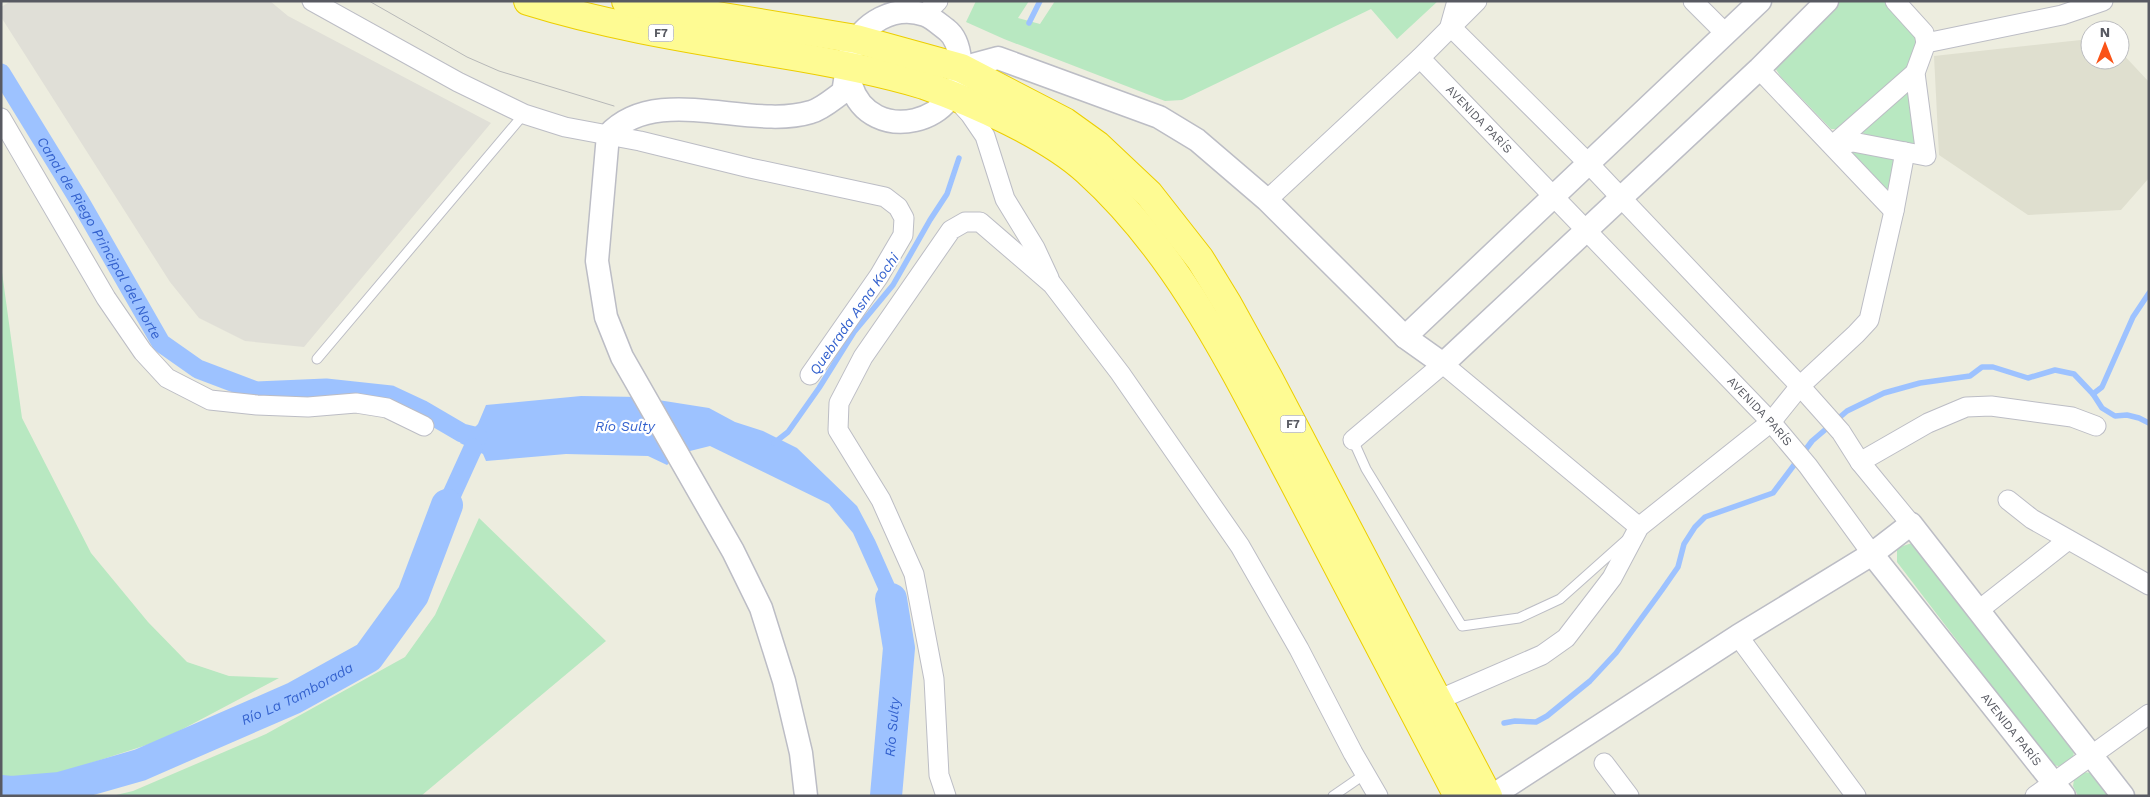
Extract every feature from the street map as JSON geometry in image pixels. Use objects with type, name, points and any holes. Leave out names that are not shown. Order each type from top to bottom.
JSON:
[{"type":"highway","name":"F7","points":[[528,1],[570,14],[654,32],[848,66],[923,85],[952,96],[1032,134],[1062,152],[1085,170],[1125,209],[1174,271],[1225,353],[1458,796]]},
{"type":"highway","name":"F7","points":[[626,1],[856,39],[961,68],[1057,117],[1097,145],[1148,194],[1200,259],[1269,379],[1488,796]]},
{"type":"street","points":[[312,1],[458,82],[524,114],[565,127],[640,141],[885,198],[898,207],[904,218],[903,235],[879,276],[810,375]]},
{"type":"street","points":[[1450,26],[1457,1]]},
{"type":"street","points":[[1267,200],[1420,58],[1477,1]]},
{"type":"street","points":[[1693,1],[1726,34]]},
{"type":"street","points":[[1405,337],[1760,1]]},
{"type":"street","points":[[1353,440],[1443,364],[1586,232],[1620,198],[1759,70],[1827,1]]},
{"type":"street","points":[[1833,145],[1853,142],[1926,156],[1915,73],[1926,43],[1924,33],[1895,1]]},
{"type":"street","points":[[1926,43],[2062,15],[2103,1]]},
{"type":"street","points":[[806,796],[801,754],[784,682],[761,608],[733,551],[622,357],[606,317],[597,261],[608,135],[616,126],[643,113],[679,110],[718,111],[783,118],[812,112],[843,92],[850,53],[856,39],[868,25],[883,16],[905,12],[931,8],[959,47],[961,68],[952,96],[938,110],[923,119],[905,122],[888,120],[872,113],[859,101],[851,86],[848,66]]},
{"type":"street","points":[[1450,26],[1589,164],[1800,386],[1841,432],[1860,462],[1979,610],[2123,796]]},
{"type":"street","points":[[961,68],[998,58],[1159,117],[1197,140],[1267,200],[1405,337],[1443,364],[1640,527]]},
{"type":"street","name":"AVENIDA PARÍS","points":[[1420,58],[1771,422],[1808,466],[1872,554],[2059,790]]},
{"type":"street","points":[[1759,70],[1894,210]]},
{"type":"street","points":[[1833,145],[1915,73]]},
{"type":"street","points":[[952,96],[970,114],[985,136],[1005,199],[1035,248],[1052,284]]},
{"type":"street","points":[[1,118],[106,298],[143,352],[167,378],[210,400],[257,405],[308,407],[356,403],[387,408],[424,426]]},
{"type":"street","points":[[1438,700],[1542,655],[1566,638],[1612,578],[1640,527],[1771,422],[1800,386],[1869,320],[1905,152]]},
{"type":"street","points":[[946,796],[939,775],[934,679],[914,574],[881,500],[838,430],[839,404],[863,357],[950,230],[965,222],[980,222],[1052,284],[1120,373],[1240,546],[1378,796]]},
{"type":"street","points":[[1860,462],[1928,423],[1966,407],[1991,406],[2072,417],[2096,426]]},
{"type":"street","points":[[2008,500],[2032,519],[2149,584]]},
{"type":"street","points":[[1492,796],[1738,636],[1872,554],[1911,524]]},
{"type":"street","points":[[1979,610],[2068,540]]},
{"type":"street","points":[[1738,636],[1856,796]]},
{"type":"street","points":[[2035,796],[2059,790],[2091,755],[2149,714]]},
{"type":"street","points":[[1604,763],[1628,796]]},
{"type":"lane","points":[[317,359],[524,114]]},
{"type":"lane","points":[[1353,440],[1366,469],[1462,626],[1519,618],[1560,599],[1640,527]]},
{"type":"lane","points":[[1333,796],[1365,774]]},
{"type":"shaded area","points":[[11,1],[270,1],[288,16],[491,123],[304,347],[245,341],[199,318],[170,282],[1,17],[1,7]]},
{"type":"shaded area","points":[[2080,40],[2080,70],[2130,70],[2130,62],[2149,82],[2149,178],[2121,210],[2028,215],[1939,155],[1934,56]]},
{"type":"green space","points":[[976,1],[1029,1],[1018,18],[1040,24],[1055,1],[1438,1],[1397,39],[1371,9],[1182,100],[1165,101],[1004,39],[966,22]]},
{"type":"green space","points":[[1833,1],[1887,1],[1918,37],[1914,63],[1841,129],[1831,129],[1781,77],[1775,68]]},
{"type":"green space","points":[[1908,91],[1910,93],[1916,141],[1913,144],[1865,136],[1862,131]]},
{"type":"green space","points":[[1849,149],[1894,158],[1891,195],[1849,156]]},
{"type":"green space","points":[[1,265],[22,418],[91,553],[148,622],[187,662],[229,676],[279,678],[162,740],[57,774],[1,779]]},
{"type":"green space","points":[[479,518],[606,641],[421,796],[112,796],[133,791],[266,734],[405,657],[435,615]]},
{"type":"green space","points":[[1912,543],[2074,751],[2073,759],[2064,765],[2058,766],[2049,761],[1897,562],[1897,550]]},
{"type":"green space","points":[[2081,772],[2093,773],[2111,796],[2078,796],[2073,786],[2074,780]]},
{"type":"water","name":"Río Sulty","points":[[581,396],[639,397],[709,408],[735,422],[763,431],[797,448],[857,506],[895,585],[909,643],[883,645],[879,591],[853,533],[829,504],[710,446],[678,454],[667,465],[648,456],[566,454],[486,461],[483,454],[460,443],[464,429],[473,429],[478,424],[486,405]]},
{"type":"waterway","name":"Quebrada Asna Kochi","points":[[1029,23],[1040,1]]},
{"type":"waterway","name":"Canal de Riego Principal del Norte","points":[[1,73],[82,205],[161,343],[198,369],[256,391],[326,388],[391,395],[421,409],[462,433],[478,437]]},
{"type":"waterway","name":"Quebrada Asna Kochi","points":[[774,443],[788,432],[819,388],[854,332],[893,285],[947,194],[959,158]]},
{"type":"waterway","points":[[2093,394],[2102,387],[2133,317],[2149,293]]},
{"type":"waterway","points":[[1504,723],[1515,721],[1536,722],[1547,716],[1590,681],[1616,653],[1662,590],[1678,567],[1684,544],[1695,527],[1705,517],[1773,493],[1812,441],[1847,411],[1884,393],[1920,383],[1970,376],[1982,367],[1993,367],[2028,378],[2055,370],[2074,374],[2093,394],[2102,408],[2115,416],[2127,415],[2149,423]]},
{"type":"waterway","name":"Río La Tamborada","points":[[447,505],[473,448]]},
{"type":"waterway","name":"Río La Tamborada","points":[[1,791],[12,792],[60,788],[140,765],[294,698],[368,657],[413,595],[447,505]]},
{"type":"waterway","name":"Río Sulty","points":[[886,796],[899,648],[891,599]]},
{"type":"tram line","points":[[369,1],[467,57],[499,71],[614,106]]}]
